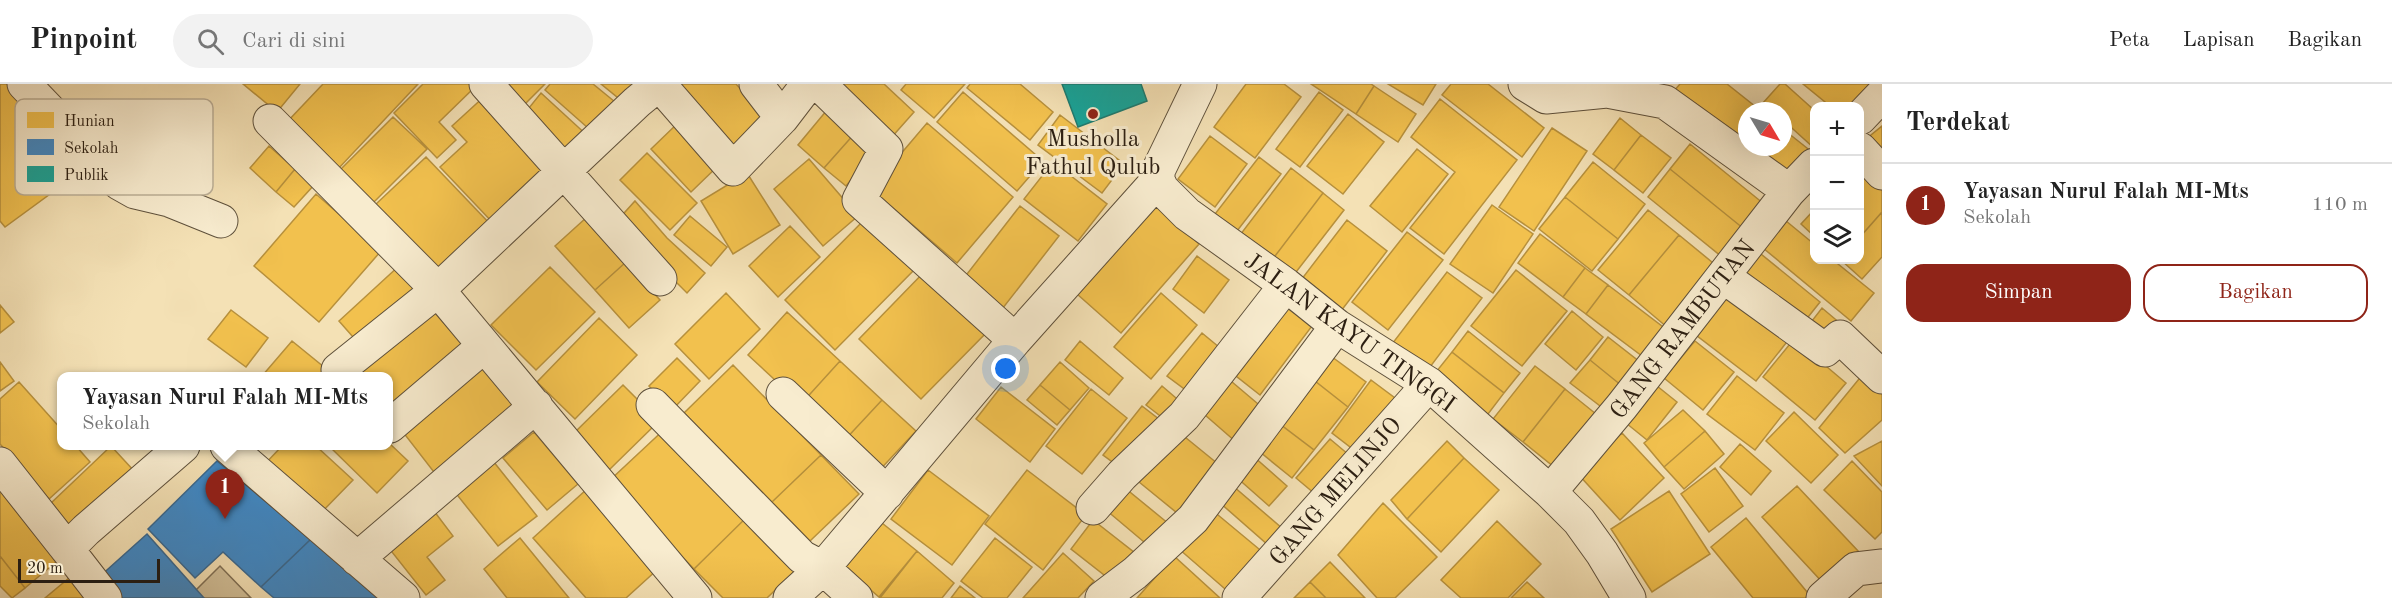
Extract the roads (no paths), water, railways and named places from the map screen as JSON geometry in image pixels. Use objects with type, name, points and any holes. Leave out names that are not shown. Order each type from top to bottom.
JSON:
[{"type":"street","points":[[24,84],[38,99]]},
{"type":"street","points":[[486,84],[660,279]]},
{"type":"street","points":[[338,370],[438,290],[658,84],[734,169],[782,118],[808,84]]},
{"type":"street","points":[[756,84],[782,118]]},
{"type":"street","points":[[819,84],[886,149],[858,200],[1015,340]]},
{"type":"street","points":[[790,598],[823,568],[1015,340],[1158,180],[1158,171],[1200,84]]},
{"type":"street","points":[[1525,84],[1546,97],[1607,91],[1665,102],[1789,191]]},
{"type":"street","points":[[1864,114],[1882,95]]},
{"type":"street","points":[[270,121],[438,290],[695,598]]},
{"type":"street","points":[[1864,154],[1882,174]]},
{"type":"street","name":"GANG RAMBUTAN","points":[[1550,492],[1622,406],[1789,191],[1810,170]]},
{"type":"street","name":"JALAN KAYU TINGGI","points":[[1158,180],[1162,189],[1187,214],[1286,285],[1337,326],[1429,384],[1550,492],[1579,521],[1629,598]]},
{"type":"street","points":[[148,195],[169,200],[222,221]]},
{"type":"street","points":[[1724,277],[1825,350],[1840,337],[1882,377]]},
{"type":"street","points":[[1093,508],[1122,475],[1184,416],[1286,285]]},
{"type":"street","points":[[1102,598],[1135,573],[1193,519],[1337,326]]},
{"type":"street","points":[[393,423],[484,346]]},
{"type":"street","name":"GANG MELINJO","points":[[1239,598],[1429,384]]},
{"type":"street","points":[[783,394],[886,493]]},
{"type":"street","points":[[653,405],[802,557],[823,568],[856,598]]},
{"type":"street","points":[[357,559],[536,406]]},
{"type":"street","points":[[67,549],[178,450]]},
{"type":"street","points":[[232,450],[404,598]]},
{"type":"street","points":[[0,464],[105,598]]},
{"type":"street","points":[[1823,598],[1856,569],[1882,566]]},
{"type":"place","name":"Musholla Fathul Qulub","points":[[1093,114]]},
{"type":"place","name":"Yayasan Nurul Falah MI-Mts","points":[[225,519]]}]
